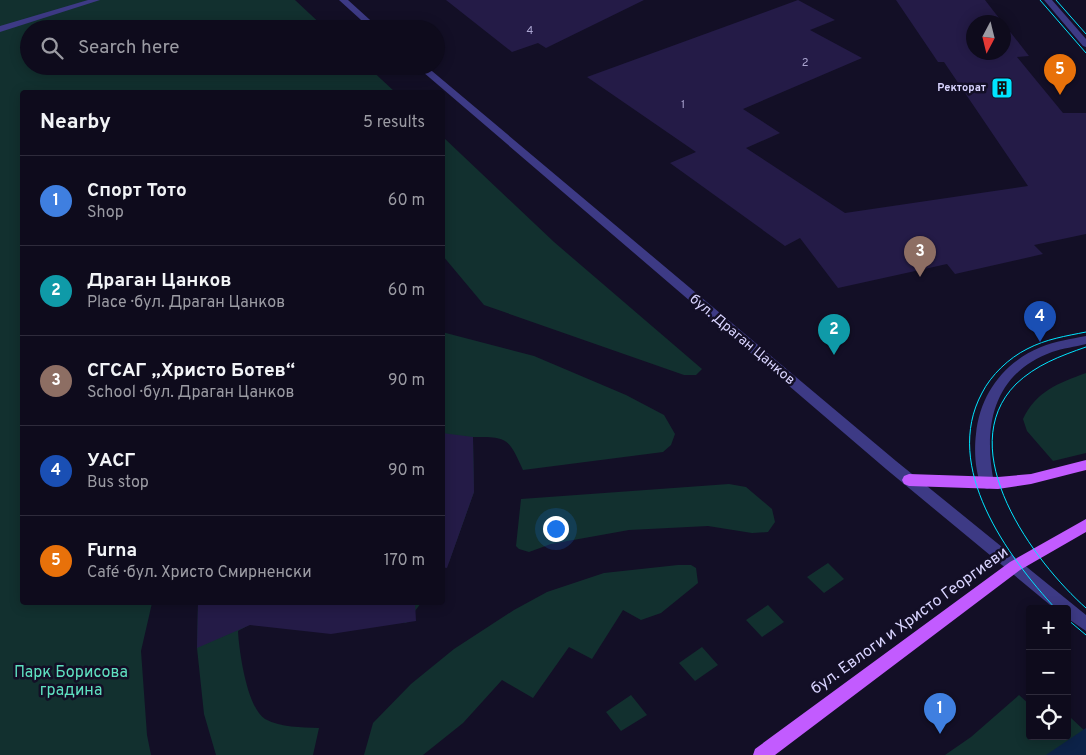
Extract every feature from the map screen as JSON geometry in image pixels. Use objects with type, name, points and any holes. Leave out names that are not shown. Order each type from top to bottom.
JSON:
[{"type":"main road","points":[[909,480],[987,482],[1031,479],[1086,465]]},
{"type":"main road","name":"бул. Евлоги и Христо Георгиеви","points":[[761,755],[1015,566],[1086,525]]},
{"type":"street","points":[[30,20],[96,0]]},
{"type":"street","points":[[343,0],[366,20]]},
{"type":"street","points":[[1048,0],[1086,44]]},
{"type":"street","points":[[0,29],[20,23]]},
{"type":"street","name":"бул. Драган Цанков","points":[[431,75],[909,480],[1062,605]]},
{"type":"street","points":[[987,482],[980,449],[981,434],[983,419],[995,391],[1003,380],[1027,359],[1047,349],[1086,340]]},
{"type":"street","name":"бул. Драган Цанков","points":[[1071,612],[1086,624]]},
{"type":"green space","name":"Парк Борисова градина","points":[[0,0],[295,0],[316,20],[20,20],[20,75],[377,75],[393,90],[20,90],[20,605],[152,605],[141,651],[147,735],[151,755],[0,755]]},
{"type":"green space","points":[[445,139],[554,242],[702,369],[696,375],[684,375],[484,305],[445,258]]},
{"type":"green space","points":[[445,333],[534,356],[626,395],[664,415],[675,434],[671,445],[663,452],[523,470],[514,451],[506,442],[501,439],[473,437],[474,492],[449,562],[445,568]]},
{"type":"green space","points":[[1086,373],[1086,453],[1053,461],[1027,431],[1023,419],[1028,409],[1049,389]]},
{"type":"green space","points":[[729,484],[746,487],[772,509],[775,522],[768,532],[752,533],[708,526],[629,530],[551,544],[529,552],[516,546],[521,499]]},
{"type":"green space","points":[[828,563],[844,579],[824,593],[807,577]]},
{"type":"green space","points":[[691,565],[696,568],[698,583],[661,613],[641,620],[623,610],[592,659],[569,647],[533,698],[502,680],[463,723],[423,755],[364,755],[373,723],[411,684],[454,649],[514,610],[547,592],[604,573]]},
{"type":"green space","points":[[198,605],[420,605],[406,623],[382,614],[263,617],[238,631],[245,678],[253,703],[259,713],[265,719],[278,724],[319,728],[313,755],[216,755],[204,714],[197,648]]},
{"type":"green space","points":[[768,605],[784,622],[762,637],[746,620]]},
{"type":"green space","points":[[702,647],[718,665],[695,681],[679,663]]},
{"type":"green space","points":[[631,695],[647,715],[621,731],[606,712]]},
{"type":"green space","points":[[1019,695],[1026,701],[1026,740],[1071,740],[1071,718],[1086,732],[1086,755],[945,755],[971,737]]},
{"type":"water","points":[[1086,728],[1086,755],[1046,755],[1071,740]]},
{"type":"building","points":[[446,0],[644,0],[546,48],[538,43],[512,52]]},
{"type":"building","points":[[798,0],[835,20],[810,30],[862,58],[743,109],[780,133],[746,148],[845,213],[1028,186],[944,62],[938,62],[896,0],[985,0],[997,15],[966,15],[966,60],[1011,60],[1011,33],[1029,56],[1017,57],[1063,113],[1086,113],[1086,234],[1034,245],[1043,254],[955,274],[947,264],[838,288],[800,238],[785,246],[670,163],[696,152],[587,77]]},
{"type":"building","points":[[445,433],[473,437],[474,492],[447,568],[445,568]]},
{"type":"building","points":[[198,605],[415,605],[416,621],[331,634],[250,625],[197,648]]},
{"type":"tram line","points":[[1040,0],[1086,53]]},
{"type":"tram line","points":[[1056,0],[1086,34]]},
{"type":"tram line","points":[[1052,605],[1018,563],[986,509],[975,480],[970,451],[972,421],[986,386],[1007,362],[1020,353],[1041,343],[1086,332]]},
{"type":"tram line","points":[[1086,347],[1040,366],[1016,384],[998,411],[992,440],[996,472],[1007,504],[1024,534],[1044,563],[1065,588],[1086,608]]},
{"type":"tram line","points":[[1071,622],[1086,635]]},
{"type":"place","name":"Ректорат","points":[[1002,88]]},
{"type":"place","name":"Furna","points":[[1060,95]]},
{"type":"place","name":"СГСАГ „Христо Ботев“","points":[[920,277]]},
{"type":"place","name":"УАСГ","points":[[1040,342]]},
{"type":"place","name":"Драган Цанков","points":[[834,355]]},
{"type":"place","name":"Спорт Тото","points":[[940,734]]}]
